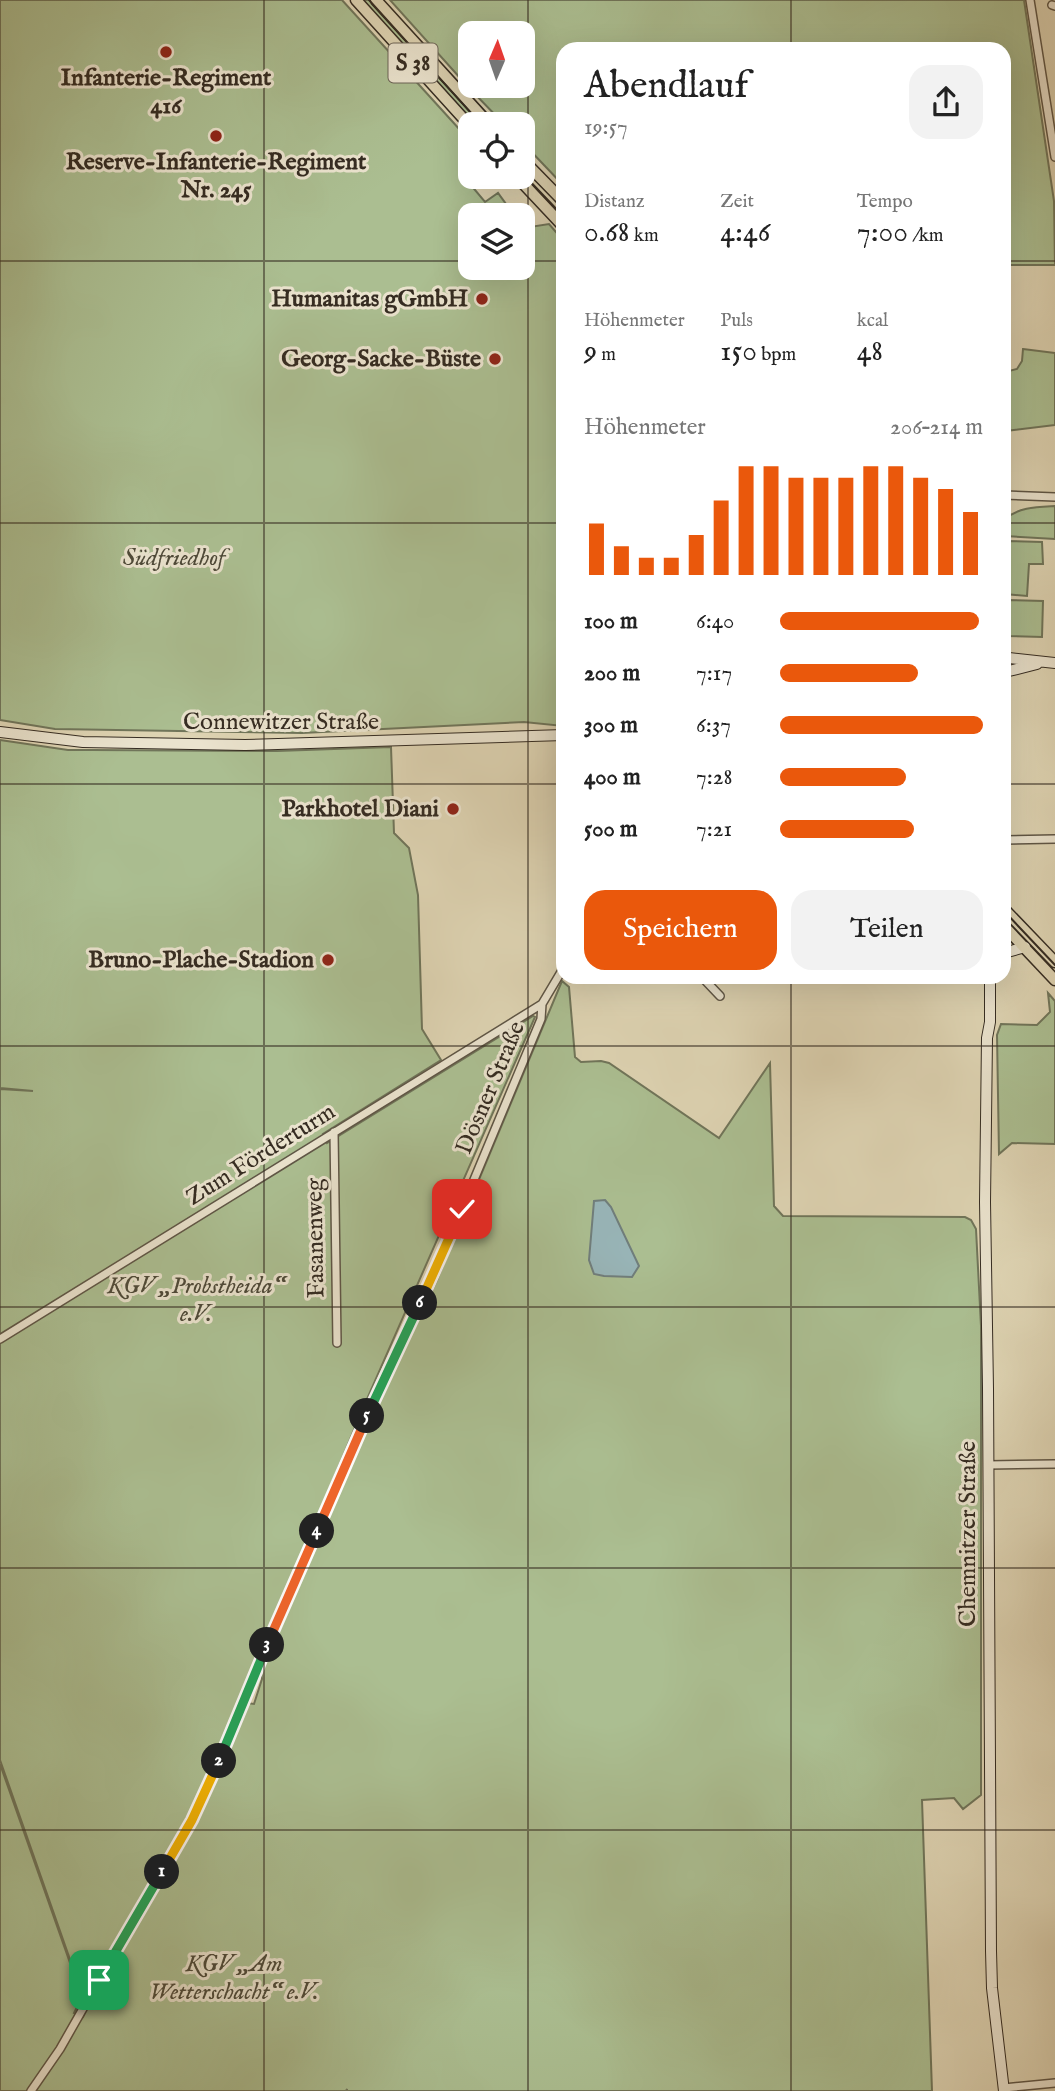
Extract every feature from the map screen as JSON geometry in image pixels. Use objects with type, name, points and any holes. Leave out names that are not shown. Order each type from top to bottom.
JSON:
[{"type":"main road","name":"S 38","points":[[356,0],[458,113]]},
{"type":"main road","name":"S 38","points":[[376,0],[478,112]]},
{"type":"main road","points":[[535,172],[556,194]]},
{"type":"main road","points":[[528,189],[556,218]]},
{"type":"main road","points":[[1011,656],[1041,663],[1055,663]]},
{"type":"main road","points":[[1011,673],[1041,663]]},
{"type":"main road","name":"Connewitzer Straße","points":[[0,732],[83,742],[245,745],[556,735]]},
{"type":"main road","points":[[1011,916],[1055,962]]},
{"type":"main road","points":[[1011,933],[1055,980]]},
{"type":"main road","points":[[1011,951],[1025,947]]},
{"type":"main road","name":"Chemnitzer Straße","points":[[990,984],[985,1202],[991,1970],[1004,2090]]},
{"type":"street","points":[[1030,0],[1055,158]]},
{"type":"street","points":[[1011,498],[1055,497]]},
{"type":"street","points":[[1011,840],[1055,839]]},
{"type":"street","name":"Dösner Straße","points":[[31,2091],[60,2049],[205,1794],[350,1455],[438,1266],[541,1019],[542,1004],[556,980]]},
{"type":"street","points":[[709,984],[720,996]]},
{"type":"street","name":"Zum Förderturm","points":[[0,1339],[542,1004]]},
{"type":"street","name":"Fasanenweg","points":[[334,1132],[337,1343]]},
{"type":"street","points":[[988,1465],[1055,1465]]},
{"type":"street","points":[[1004,2090],[1055,2083]]},
{"type":"green space","name":"Südfriedhof","points":[[0,0],[342,0],[458,128],[458,189],[474,189],[485,202],[498,193],[505,203],[458,203],[458,280],[535,280],[535,226],[549,224],[556,232],[556,725],[524,722],[302,733],[55,729],[0,720]]},
{"type":"green space","points":[[361,0],[371,0],[473,112],[463,112]]},
{"type":"green space","points":[[390,0],[1024,0],[1054,201],[1055,265],[1011,265],[1011,42],[556,42],[556,178],[535,156],[535,112],[492,112],[479,98],[536,98],[536,21],[458,21],[458,76]]},
{"type":"green space","points":[[1023,349],[1055,353],[1055,425],[1011,430],[1011,370],[1017,369],[1022,361]]},
{"type":"green space","points":[[1055,506],[1055,539],[1011,536],[1011,514],[1028,508]]},
{"type":"green space","points":[[1011,541],[1042,542],[1043,564],[1029,564],[1027,596],[1011,595]]},
{"type":"green space","points":[[1011,600],[1043,601],[1042,637],[1011,636]]},
{"type":"green space","points":[[0,740],[68,750],[277,751],[391,747],[394,833],[409,848],[418,895],[422,1029],[441,1060],[323,1134],[327,1143],[535,1017],[364,1406],[206,1783],[188,1819],[139,1900],[144,1911],[206,1802],[247,1703],[254,1704],[262,1679],[261,1670],[344,1476],[437,1280],[561,984],[569,987],[575,1057],[581,1062],[609,1063],[719,1138],[770,1063],[774,1206],[783,1216],[965,1217],[971,1220],[976,1229],[981,1326],[981,1795],[963,1809],[954,1798],[922,1800],[932,2091],[0,2091],[0,1764],[82,1997],[74,2013],[83,2017],[87,2008],[0,1760],[0,1089],[33,1091],[0,1088]]},
{"type":"green space","points":[[1048,993],[1055,1001],[1055,1144],[1012,1143],[999,1154],[997,1035],[1001,1024],[1037,1025],[1050,1012]]},
{"type":"water","points":[[605,1200],[611,1207],[639,1266],[632,1277],[594,1274],[589,1260],[594,1201]]},
{"type":"tram line","points":[[369,0],[470,112]]},
{"type":"tram line","points":[[535,187],[556,209]]},
{"type":"tram line","points":[[1011,918],[1055,965]]},
{"type":"place","name":"Infanterie-Regiment 416","points":[[166,52]]},
{"type":"place","name":"Reserve-Infanterie-Regiment Nr. 245","points":[[216,136]]},
{"type":"place","name":"Humanitas gGmbH","points":[[482,299]]},
{"type":"place","name":"Georg-Sacke-Büste","points":[[495,359]]},
{"type":"place","name":"Parkhotel Diani","points":[[453,809]]},
{"type":"place","name":"Bruno-Plache-Stadion","points":[[328,960]]},
{"type":"route","points":[[99,1980],[205,1794],[350,1455],[462,1209]]},
{"type":"park label","name":"KGV „Probstheida“ e.V.","points":[[196,1300]]},
{"type":"park label","name":"KGV „Am Wetterschacht“ e.V.","points":[[234,1978]]}]
